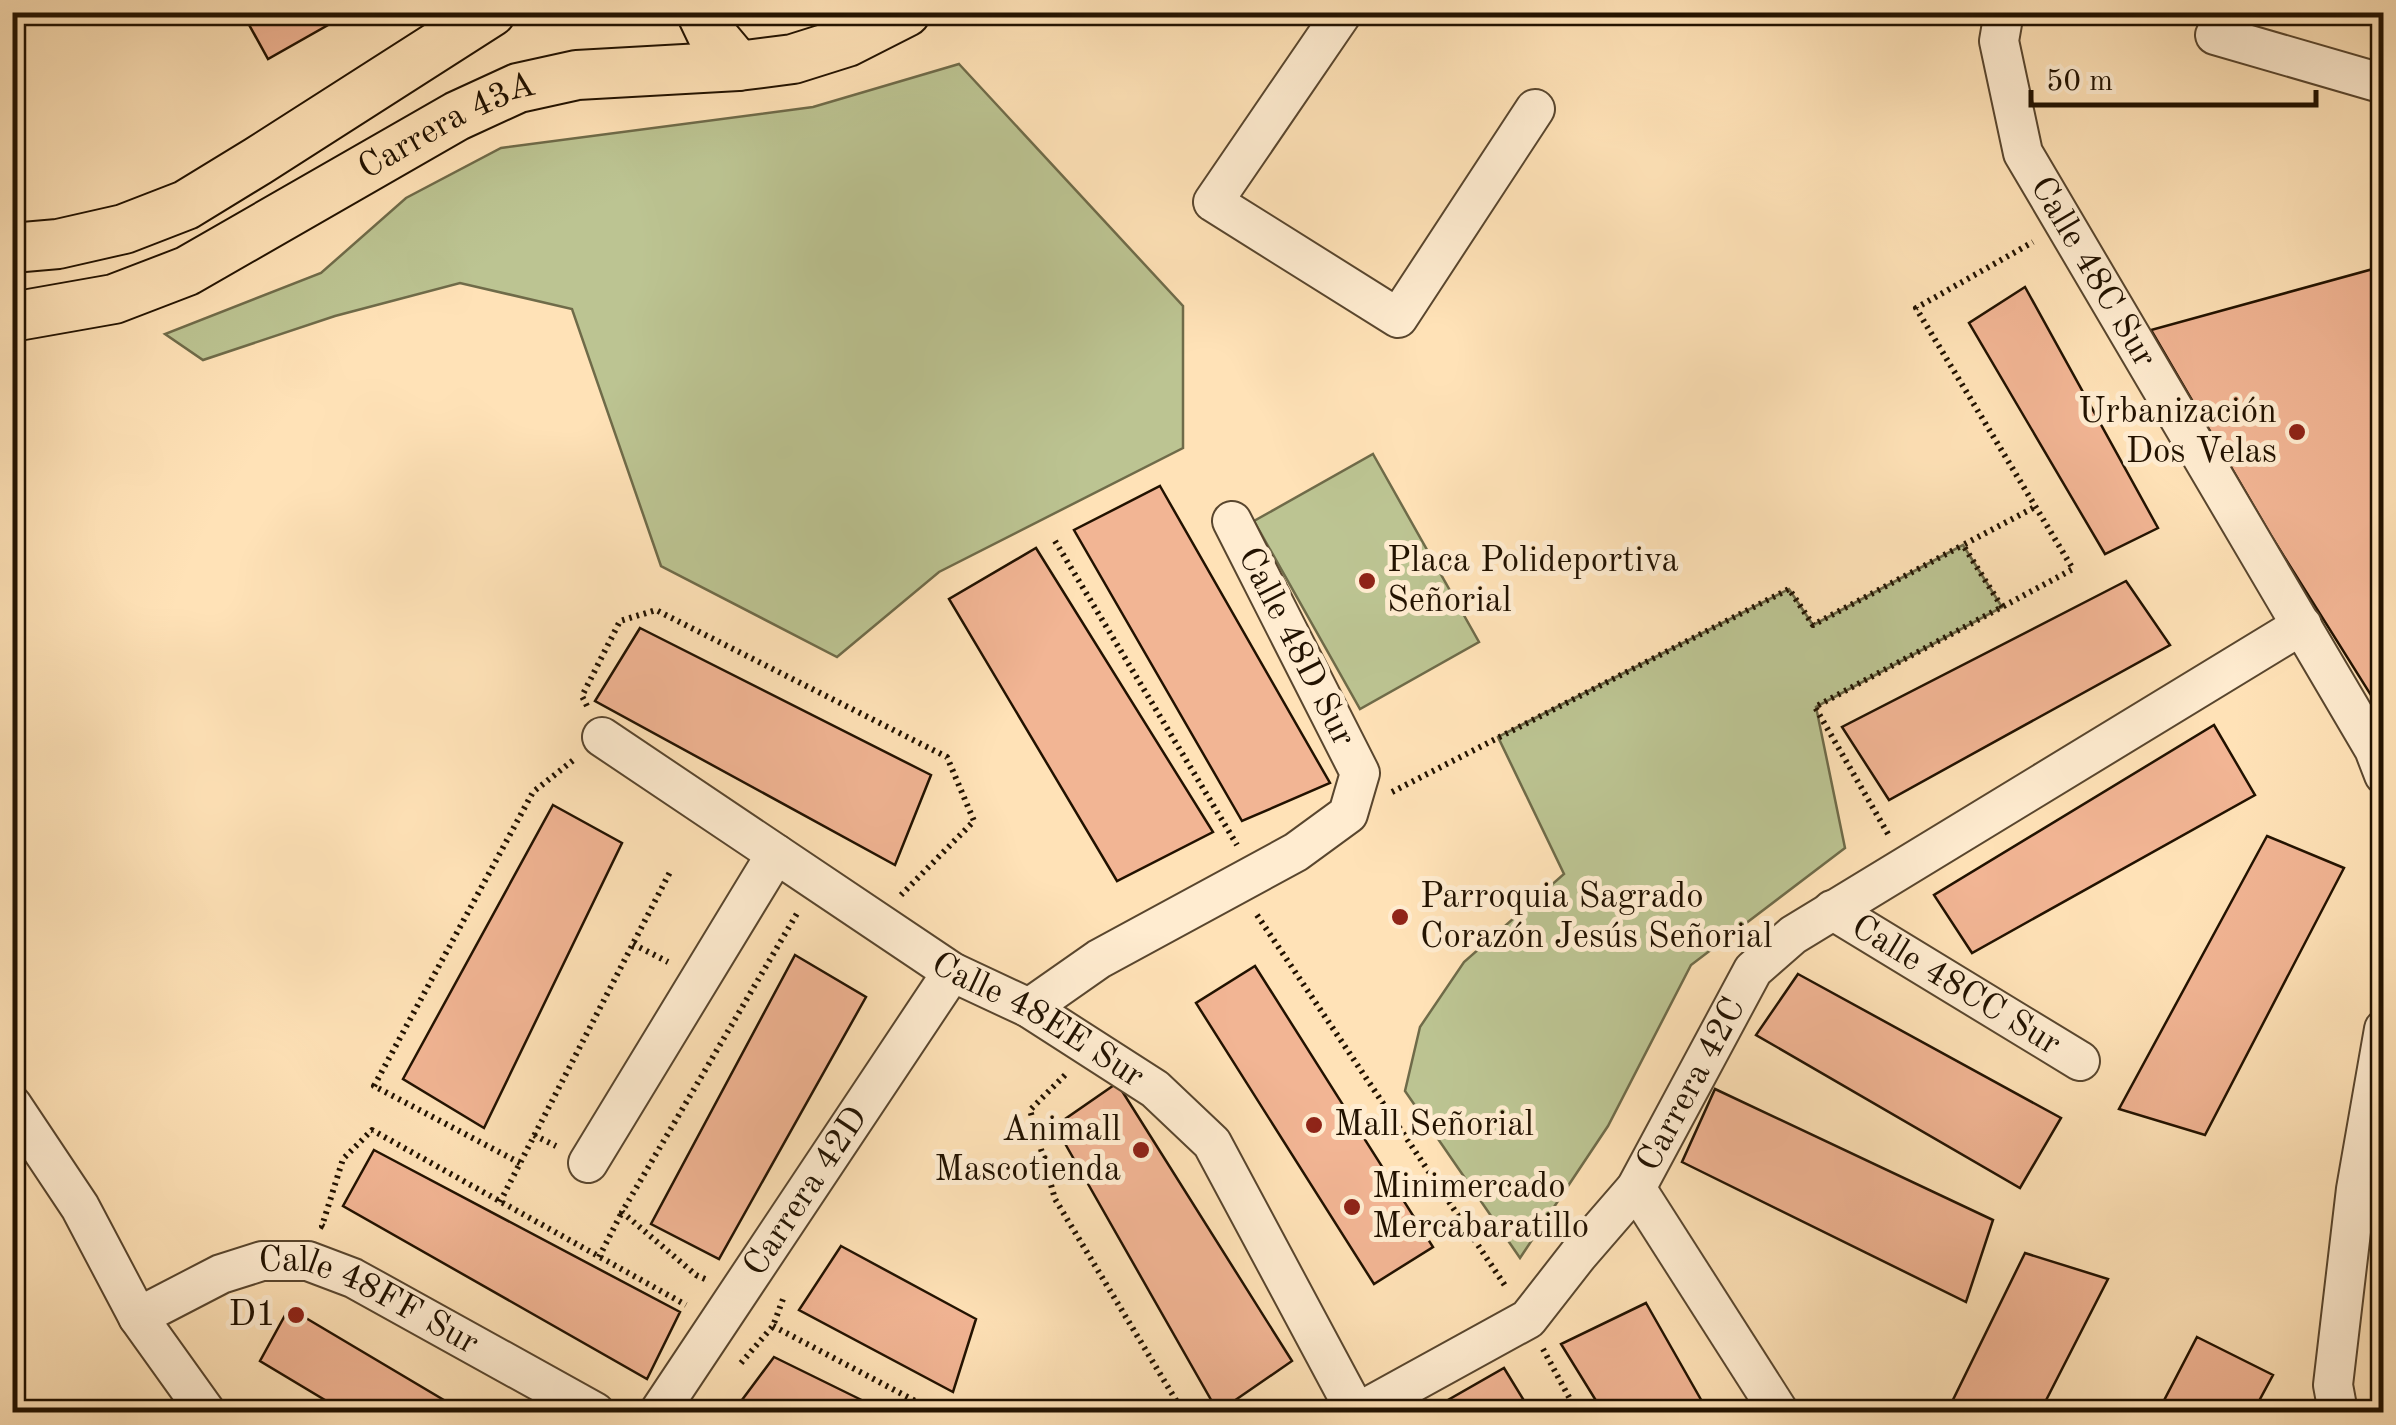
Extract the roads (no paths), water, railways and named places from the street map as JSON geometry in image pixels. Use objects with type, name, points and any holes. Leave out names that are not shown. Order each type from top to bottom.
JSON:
[{"type":"main road","name":"Carrera 43A","points":[[12,248],[58,244],[124,228],[186,204],[491,12]]},
{"type":"main road","points":[[701,12],[712,35],[738,66]]},
{"type":"main road","name":"Carrera 43A","points":[[12,317],[114,299],[187,271],[457,116],[518,88],[577,75],[794,59],[847,42],[906,12]]},
{"type":"street","points":[[1343,12],[1213,202],[1398,318],[1534,108]]},
{"type":"street","name":"Calle 48C Sur","points":[[2004,12],[1999,41],[2023,153],[2374,749],[2384,775]]},
{"type":"street","points":[[2215,35],[2384,84]]},
{"type":"street","name":"Calle 48D Sur","points":[[1029,1008],[1099,959],[1296,852],[1348,814],[1360,773],[1232,521]]},
{"type":"street","name":"Carrera 42C","points":[[1358,1412],[1528,1319],[1636,1188],[1753,970],[1792,935],[2302,625]]},
{"type":"street","name":"Calle 48EE Sur","points":[[602,736],[952,972],[1029,1008],[1155,1088],[1212,1143],[1358,1412]]},
{"type":"street","points":[[588,1163],[776,854]]},
{"type":"street","name":"Calle 48CC Sur","points":[[1832,910],[2080,1061]]},
{"type":"street","name":"Carrera 42D","points":[[659,1412],[952,972]]},
{"type":"street","points":[[2329,1404],[2356,1189],[2384,1029]]},
{"type":"street","points":[[12,1105],[80,1207],[138,1317],[206,1412]]},
{"type":"street","points":[[1636,1188],[1778,1412]]},
{"type":"street","name":"Calle 48FF Sur","points":[[138,1317],[221,1274],[262,1261],[308,1261],[353,1278],[595,1412]]},
{"type":"place","name":"Urbanización Dos Velas","points":[[2297,432]]},
{"type":"place","name":"Placa Polideportiva Señorial","points":[[1367,581]]},
{"type":"place","name":"Parroquia Sagrado Corazón Jesús Señorial","points":[[1400,917]]},
{"type":"place","name":"Mall Señorial","points":[[1314,1125]]},
{"type":"place","name":"Animall Mascotienda","points":[[1141,1150]]},
{"type":"place","name":"Minimercado Mercabaratillo","points":[[1352,1207]]},
{"type":"place","name":"D1","points":[[296,1315]]}]
